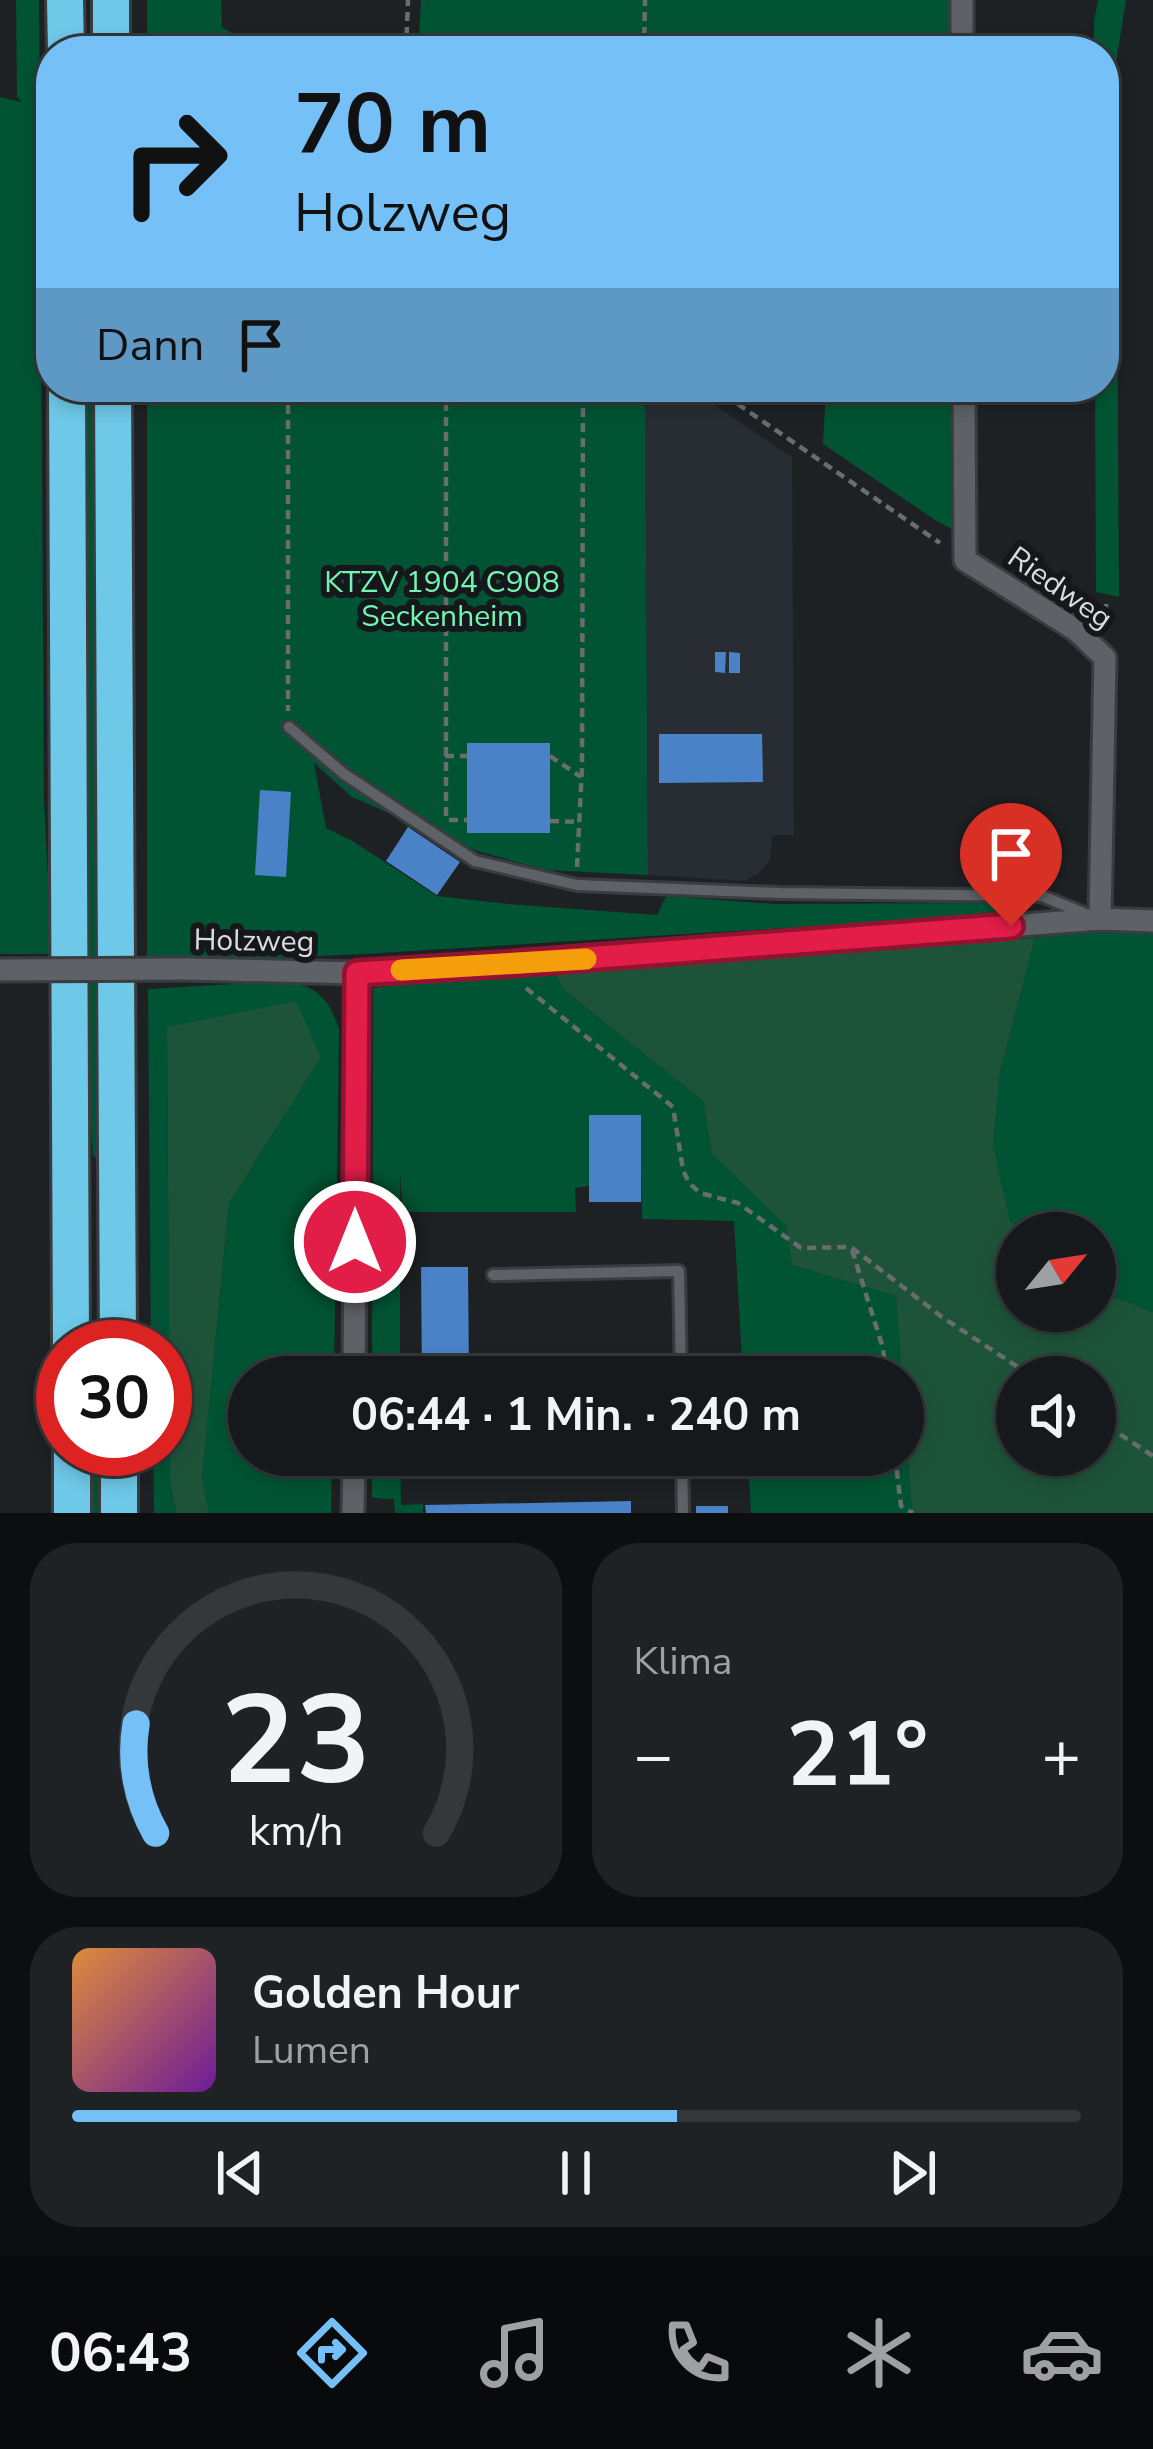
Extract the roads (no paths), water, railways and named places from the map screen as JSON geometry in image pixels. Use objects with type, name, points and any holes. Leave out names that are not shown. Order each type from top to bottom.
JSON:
[{"type":"highway","points":[[65,0],[66,36]]},
{"type":"highway","points":[[111,0],[111,36]]},
{"type":"highway","points":[[67,402],[71,1320]]},
{"type":"highway","points":[[113,402],[118,1320]]},
{"type":"highway","points":[[72,1476],[72,1513]]},
{"type":"highway","points":[[119,1476],[120,1508]]},
{"type":"street","points":[[962,0],[962,36]]},
{"type":"street","name":"Riedweg","points":[[964,402],[965,560],[1076,630],[1105,658],[1100,919]]},
{"type":"street","name":"Holzweg","points":[[0,970],[357,973],[1100,919],[1153,921]]},
{"type":"street","points":[[354,1356],[357,973]]},
{"type":"street","points":[[353,1513],[354,1476]]},
{"type":"lane","points":[[289,727],[344,774],[475,861],[577,885],[1042,896],[1100,919]]},
{"type":"lane","points":[[493,1275],[680,1271],[681,1356]]},
{"type":"lane","points":[[682,1476],[683,1513]]},
{"type":"park label","name":"KTZV 1904 C908 Seckenheim","points":[[442,599]]}]
